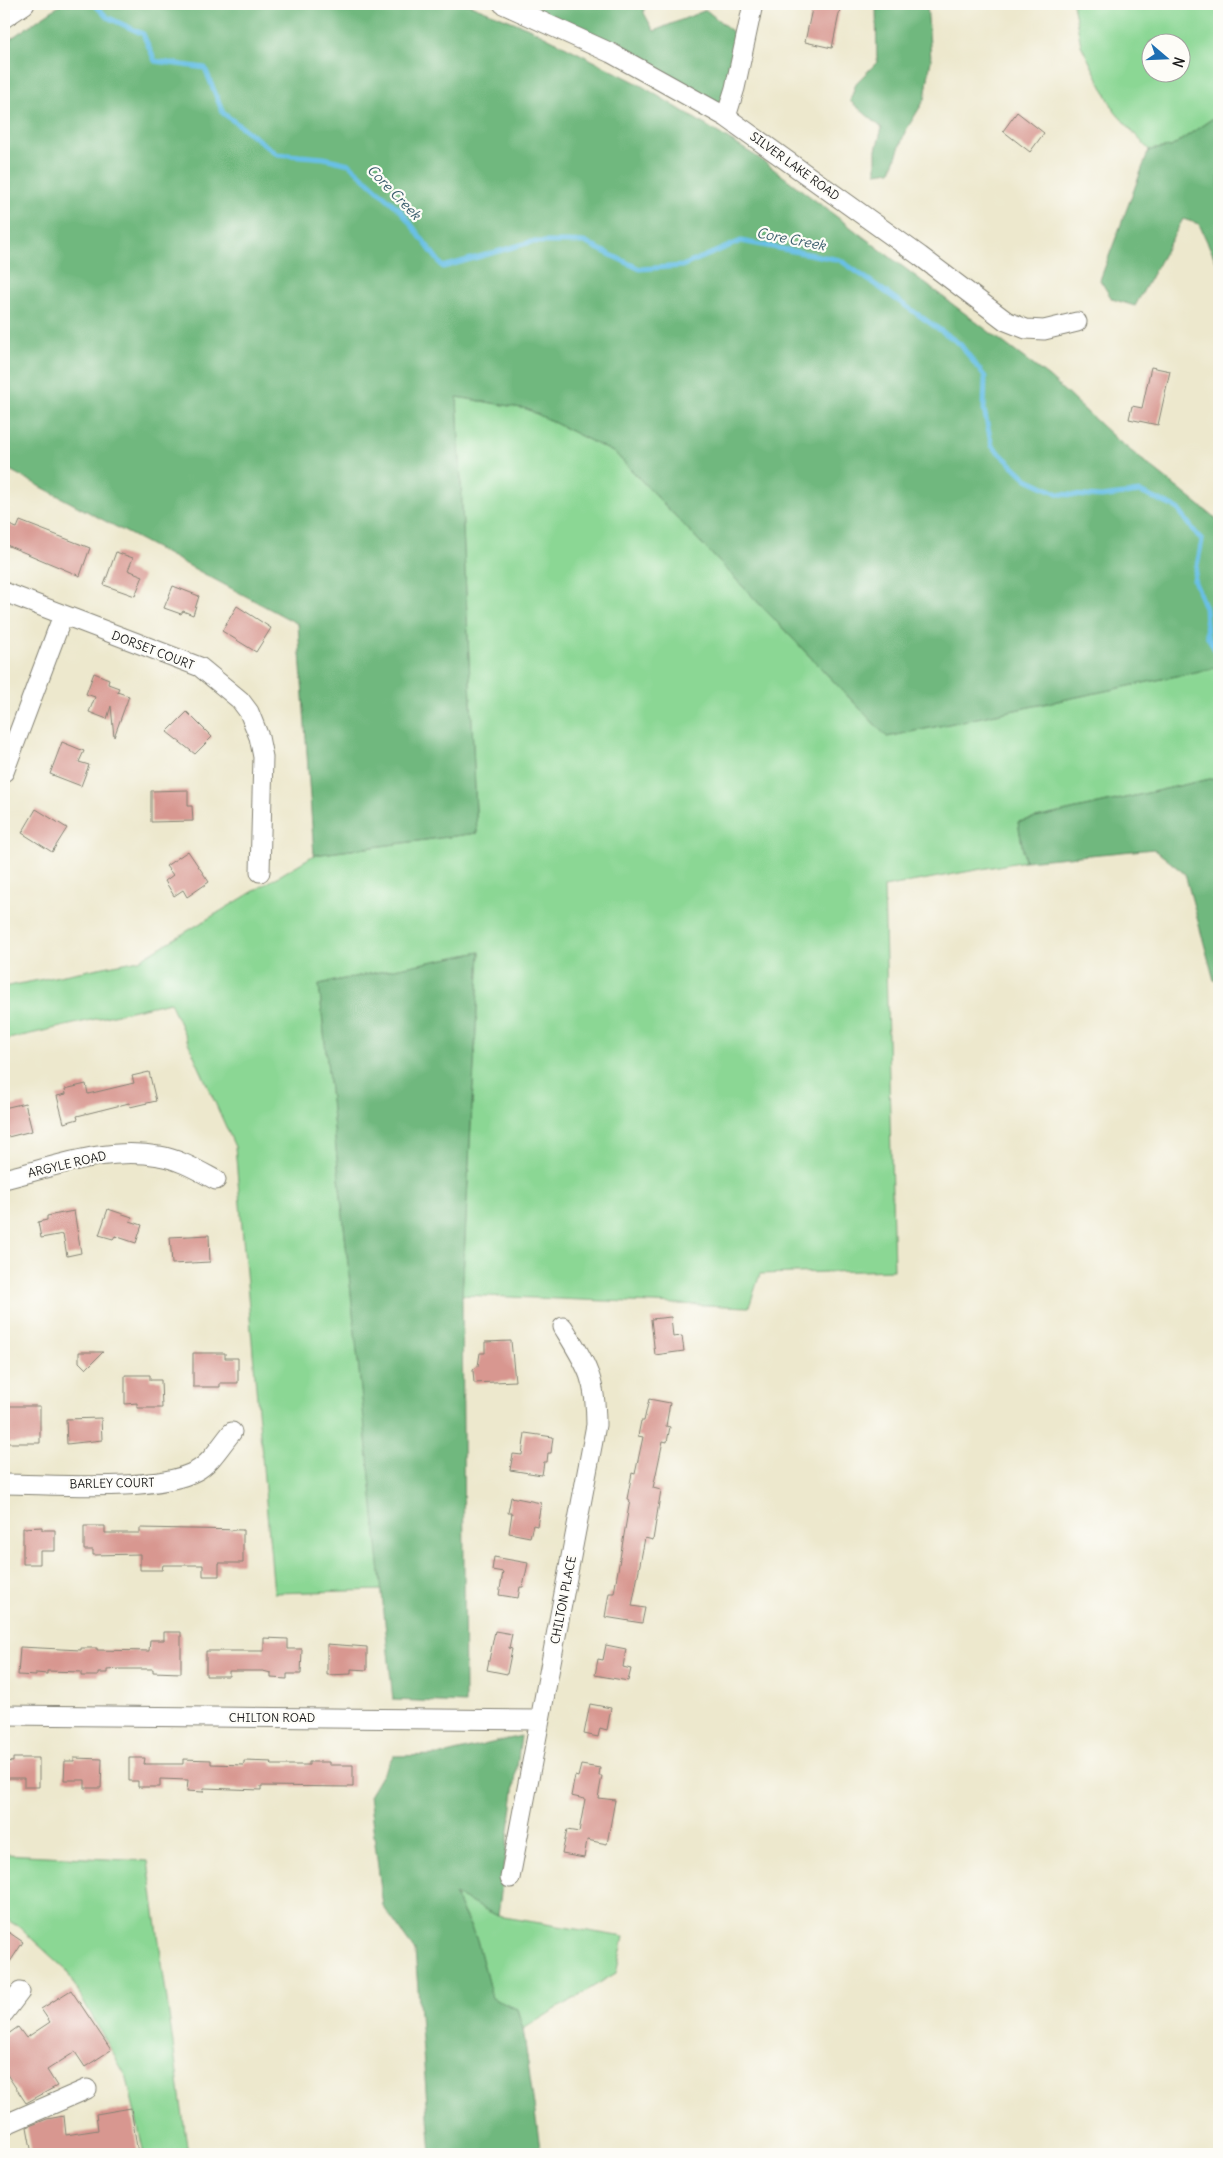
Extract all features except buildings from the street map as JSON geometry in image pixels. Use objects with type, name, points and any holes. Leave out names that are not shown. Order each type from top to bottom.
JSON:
[{"type":"street","points":[[4,18],[25,4]]},
{"type":"street","name":"SILVER LAKE ROAD","points":[[503,4],[611,53],[726,116],[1006,321],[1026,329],[1044,330],[1077,322]]},
{"type":"street","points":[[726,116],[735,88],[753,4]]},
{"type":"street","name":"DORSET COURT","points":[[4,592],[200,667],[240,700],[249,712],[260,737],[263,756],[260,872]]},
{"type":"street","points":[[4,772],[63,615]]},
{"type":"street","name":"ARGYLE ROAD","points":[[4,1179],[91,1158],[134,1153],[170,1158],[216,1180]]},
{"type":"street","name":"CHILTON PLACE","points":[[510,1878],[596,1425],[594,1385],[585,1364],[563,1327]]},
{"type":"street","name":"BARLEY COURT","points":[[4,1484],[135,1484],[165,1481],[197,1470],[210,1460],[232,1432]]},
{"type":"street","name":"CHILTON ROAD","points":[[4,1715],[540,1720]]},
{"type":"street","points":[[4,2012],[20,1992]]},
{"type":"street","points":[[4,2125],[87,2089]]},
{"type":"green space","points":[[62,4],[468,4],[529,28],[637,83],[759,158],[1049,377],[1116,439],[1219,521],[1219,667],[887,737],[615,453],[527,409],[457,397],[477,833],[314,855],[298,624],[4,467],[4,43]]},
{"type":"green space","points":[[519,4],[644,4],[644,13],[654,31],[706,10],[739,37],[723,108]]},
{"type":"green space","points":[[876,4],[927,4],[931,59],[925,99],[905,132],[891,171],[876,173],[876,150],[882,128],[850,101],[856,83],[877,62]]},
{"type":"green space","points":[[1073,4],[1219,4],[1219,114],[1171,147],[1149,150],[1115,112],[1081,45]]},
{"type":"green space","points":[[1219,114],[1219,268],[1199,224],[1183,219],[1135,306],[1112,299],[1100,280],[1149,150],[1171,147]]},
{"type":"green space","points":[[457,397],[527,409],[615,453],[887,737],[1219,667],[1219,777],[1018,822],[1025,861],[884,887],[894,1270],[760,1274],[749,1307],[462,1295],[480,952],[319,984],[382,1590],[274,1593],[235,1147],[170,1002],[4,1040],[4,987],[139,960],[314,855],[477,833]]},
{"type":"green space","points":[[1219,777],[1219,984],[1214,980],[1185,874],[1154,849],[1025,861],[1018,822]]},
{"type":"green space","points":[[480,952],[462,1295],[465,1703],[393,1700],[319,984]]},
{"type":"green space","points":[[521,1736],[498,1916],[454,1894],[477,1940],[492,1998],[517,2009],[523,2029],[541,2154],[431,2154],[415,1951],[383,1906],[369,1796],[393,1756],[442,1755]]},
{"type":"green space","points":[[4,1854],[148,1861],[188,2154],[144,2154],[127,2078],[66,1970],[19,1927],[4,1918]]},
{"type":"green space","points":[[454,1893],[498,1916],[624,1937],[616,1973],[523,2029],[517,2009],[492,1999],[477,1940]]},
{"type":"waterway","name":"Core Creek","points":[[94,4],[107,17],[143,34],[155,61],[205,68],[223,113],[277,154],[324,158],[349,164],[401,211],[443,267],[531,242],[584,242],[640,269],[682,266],[741,241],[840,260],[960,344],[985,377],[984,410],[992,446],[1027,479],[1059,494],[1101,497],[1140,492],[1177,508],[1202,541],[1194,580],[1205,608],[1207,635],[1219,657]]}]
